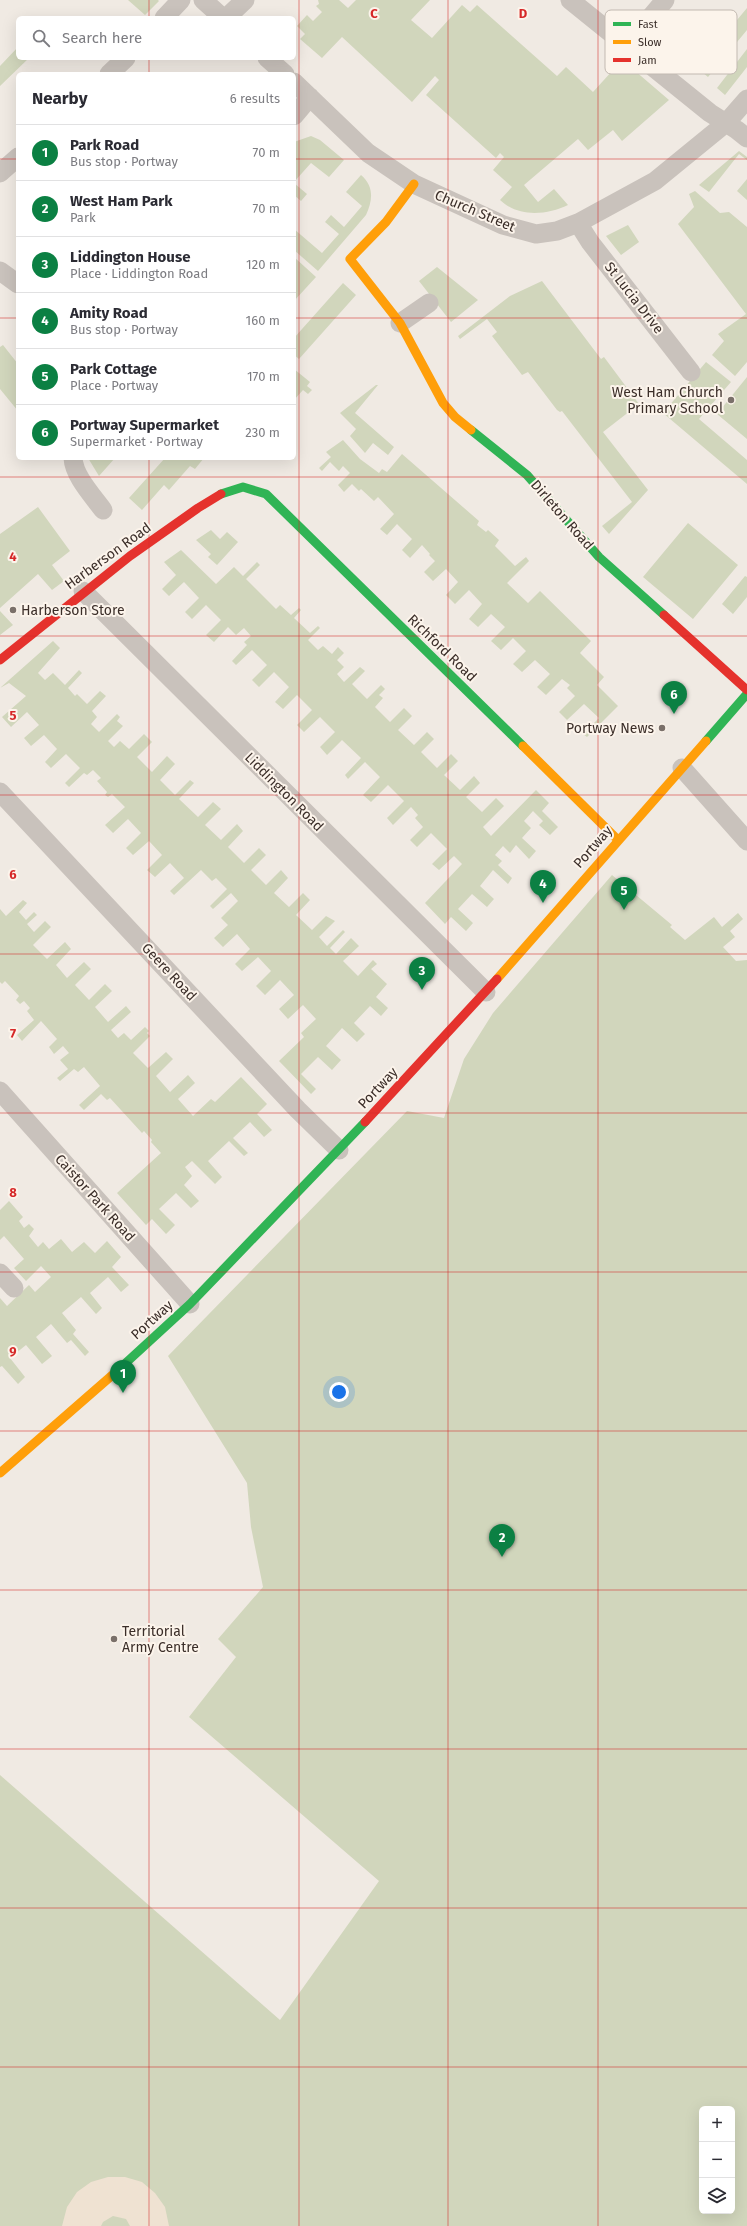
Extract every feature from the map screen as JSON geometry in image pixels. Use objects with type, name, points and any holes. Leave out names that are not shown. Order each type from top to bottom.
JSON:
[{"type":"street","points":[[166,16],[181,0]]},
{"type":"street","points":[[203,0],[222,16]]},
{"type":"street","points":[[226,16],[245,0]]},
{"type":"street","points":[[570,0],[605,28]]},
{"type":"street","points":[[657,10],[665,0]]},
{"type":"street","points":[[111,72],[124,60]]},
{"type":"street","points":[[269,60],[283,72]]},
{"type":"street","points":[[662,74],[710,113],[747,138]]},
{"type":"street","name":"Church Street","points":[[296,84],[368,153],[414,184],[503,225],[536,234],[557,231],[578,224],[655,181],[726,123],[747,99]]},
{"type":"street","points":[[296,114],[310,97]]},
{"type":"street","points":[[0,173],[16,159]]},
{"type":"street","name":"Dirleton Road","points":[[414,184],[386,222],[350,259],[400,323],[443,403],[455,417],[527,475],[551,500],[577,534],[599,557],[747,690]]},
{"type":"street","name":"St Lucia Drive","points":[[578,224],[590,242],[691,372]]},
{"type":"street","points":[[0,271],[16,283]]},
{"type":"street","points":[[400,323],[429,303]]},
{"type":"street","points":[[73,460],[73,466],[77,473],[103,510]]},
{"type":"street","name":"Harberson Road","points":[[0,660],[83,591],[135,552],[214,498],[241,486]]},
{"type":"street","name":"Richford Road","points":[[241,486],[254,488],[266,494],[618,840]]},
{"type":"street","name":"Liddington Road","points":[[83,591],[486,992]]},
{"type":"street","name":"Portway","points":[[2,1465],[103,1383],[190,1304],[339,1150],[486,992],[747,694]]},
{"type":"street","points":[[682,768],[747,841]]},
{"type":"street","name":"Geere Road","points":[[0,792],[298,1110],[339,1150]]},
{"type":"street","name":"Caistor Park Road","points":[[0,1091],[190,1304]]},
{"type":"street","points":[[0,1273],[14,1288]]},
{"type":"green space","points":[[128,0],[158,0],[159,1],[145,15]]},
{"type":"green space","points":[[318,0],[339,0],[348,8],[356,0],[430,0],[411,20],[432,38],[462,5],[470,12],[477,5],[557,76],[566,67],[593,92],[609,74],[639,74],[669,100],[622,141],[613,130],[588,150],[578,139],[524,185],[538,202],[554,189],[568,205],[542,213],[516,210],[500,200],[512,187],[493,170],[504,157],[500,153],[496,158],[426,95],[439,80],[435,76],[412,102],[342,37],[322,58],[300,39],[305,34],[297,26],[307,15],[313,21],[322,12],[316,6],[319,4]]},
{"type":"green space","points":[[747,8],[747,30],[737,42],[737,20]]},
{"type":"green space","points":[[16,49],[16,60],[27,60],[0,86],[0,66]]},
{"type":"green space","points":[[747,49],[747,67],[725,95],[717,88],[728,74],[737,74],[737,62]]},
{"type":"green space","points":[[311,136],[320,140],[344,160],[329,177],[311,163],[296,180],[296,141]]},
{"type":"green space","points":[[739,151],[747,157],[747,160],[739,154],[709,192],[699,185]]},
{"type":"green space","points":[[361,175],[365,179],[370,189],[370,204],[366,215],[318,271],[296,252],[296,231],[322,253],[339,234],[325,222],[331,215],[344,227],[362,206],[346,192]]},
{"type":"green space","points":[[747,179],[747,200],[737,191]]},
{"type":"green space","points":[[296,185],[307,194],[301,201],[296,197]]},
{"type":"green space","points":[[695,191],[720,213],[729,212],[747,227],[747,362],[735,376],[712,355],[724,341],[718,334],[746,314],[678,224],[694,207],[689,194]]},
{"type":"green space","points":[[628,225],[639,242],[621,255],[606,236]]},
{"type":"green space","points":[[296,259],[316,277],[296,299]]},
{"type":"green space","points":[[437,267],[478,300],[451,322],[419,281]]},
{"type":"green space","points":[[542,281],[601,359],[604,357],[639,404],[603,432],[648,490],[609,534],[602,526],[632,502],[562,411],[560,412],[557,410],[528,372],[522,375],[492,336],[497,332],[487,319],[460,339],[458,336],[510,296]]},
{"type":"green space","points":[[343,283],[356,295],[299,359],[296,357],[296,336]]},
{"type":"green space","points":[[3,345],[16,361],[16,409],[0,389],[0,347]]},
{"type":"green space","points":[[706,362],[731,382],[699,419],[747,460],[747,484],[663,413]]},
{"type":"green space","points":[[296,371],[310,382],[307,386],[312,390],[308,394],[303,390],[296,398]]},
{"type":"green space","points":[[747,377],[747,439],[717,414]]},
{"type":"green space","points":[[378,385],[355,413],[394,447],[388,455],[373,443],[365,453],[350,436],[356,429],[340,413]]},
{"type":"green space","points":[[343,440],[360,459],[379,473],[382,469],[387,472],[402,454],[479,521],[477,525],[486,532],[488,530],[499,540],[495,546],[515,566],[526,557],[529,561],[507,583],[528,603],[540,591],[591,641],[580,653],[604,677],[597,685],[618,706],[587,737],[583,734],[599,718],[584,704],[567,720],[559,712],[575,696],[567,688],[570,685],[562,679],[546,695],[537,687],[550,674],[535,660],[522,672],[513,664],[526,651],[513,638],[501,650],[491,641],[505,627],[491,614],[478,627],[469,619],[482,604],[469,590],[455,604],[446,595],[458,582],[446,569],[433,581],[424,572],[435,561],[422,545],[410,558],[402,550],[412,539],[397,524],[387,535],[380,529],[394,514],[378,497],[374,501],[361,489],[359,491],[352,484],[344,492],[338,485],[350,473],[343,466],[339,471],[330,462],[322,471],[319,468],[331,457],[326,452]]},
{"type":"green space","points":[[89,460],[113,460],[99,476]]},
{"type":"green space","points":[[163,460],[202,460],[195,469],[190,466],[169,490],[164,485],[142,510],[129,498]]},
{"type":"green space","points":[[38,507],[70,551],[52,565],[64,581],[52,590],[38,574],[0,608],[0,534]]},
{"type":"green space","points":[[688,523],[738,565],[693,619],[643,577]]},
{"type":"green space","points":[[211,530],[220,539],[227,532],[238,542],[217,565],[208,557],[211,554],[196,540]]},
{"type":"green space","points":[[181,550],[216,584],[234,567],[243,576],[257,562],[260,565],[246,579],[276,609],[280,605],[291,615],[299,608],[301,610],[294,618],[310,633],[318,626],[320,628],[308,640],[318,650],[323,646],[332,654],[338,647],[344,653],[337,660],[344,667],[337,674],[344,682],[360,667],[365,671],[352,684],[367,699],[381,685],[385,689],[379,695],[383,698],[375,707],[390,722],[404,708],[412,716],[398,730],[414,745],[427,732],[434,739],[421,752],[437,768],[451,754],[458,761],[444,775],[460,790],[474,776],[480,783],[466,797],[482,812],[496,798],[504,806],[483,827],[491,836],[536,790],[549,803],[542,811],[558,827],[550,835],[539,825],[543,821],[533,811],[524,821],[531,828],[522,838],[536,851],[529,859],[516,845],[510,853],[503,846],[495,855],[502,861],[498,865],[512,878],[508,884],[493,870],[480,886],[494,899],[487,907],[472,894],[458,909],[473,923],[466,931],[451,917],[445,924],[425,903],[462,864],[454,856],[439,870],[432,864],[447,849],[431,833],[417,847],[410,840],[423,827],[415,818],[418,815],[411,807],[393,825],[387,818],[404,801],[388,785],[371,802],[363,795],[380,777],[365,762],[348,779],[345,775],[361,758],[342,740],[327,755],[320,747],[335,732],[320,717],[304,732],[297,725],[312,710],[297,695],[283,709],[275,702],[289,687],[274,672],[259,687],[252,680],[267,665],[252,650],[236,665],[232,661],[247,645],[244,642],[251,636],[244,628],[236,635],[228,627],[214,642],[206,635],[221,620],[206,605],[192,619],[185,612],[199,598],[184,582],[169,596],[162,589],[176,575],[164,562]]},
{"type":"green space","points":[[745,576],[747,577],[747,597],[733,614],[722,604]]},
{"type":"green space","points":[[0,611],[13,625],[0,635]]},
{"type":"green space","points":[[53,641],[60,648],[38,673],[45,680],[53,673],[65,685],[79,670],[82,673],[68,688],[75,696],[77,694],[87,704],[100,691],[106,696],[92,711],[97,717],[91,724],[99,732],[117,714],[120,717],[117,721],[123,726],[108,741],[114,747],[120,741],[129,749],[144,734],[152,742],[137,757],[152,772],[167,756],[175,764],[160,780],[175,795],[190,780],[194,783],[179,799],[198,817],[213,802],[221,809],[205,825],[221,840],[237,824],[243,831],[228,847],[244,863],[259,848],[266,855],[251,870],[266,885],[281,870],[288,878],[274,893],[289,907],[303,893],[310,900],[296,915],[312,930],[326,916],[335,921],[319,937],[327,946],[343,930],[345,932],[330,948],[336,954],[351,938],[359,946],[343,961],[358,976],[373,960],[377,964],[371,969],[387,984],[376,997],[388,1008],[381,1016],[370,1006],[354,1023],[365,1034],[357,1042],[342,1028],[326,1046],[341,1060],[332,1070],[318,1057],[301,1074],[316,1089],[311,1094],[279,1061],[304,1037],[301,1033],[316,1019],[303,1005],[288,1019],[279,1009],[294,995],[280,980],[265,995],[256,986],[271,971],[258,957],[242,971],[235,964],[250,949],[237,934],[223,947],[214,938],[228,925],[221,918],[238,901],[231,893],[213,909],[210,906],[227,889],[216,878],[212,881],[201,870],[174,895],[170,891],[184,878],[170,863],[155,877],[147,870],[162,855],[149,841],[133,855],[126,848],[141,833],[128,819],[113,833],[105,825],[125,807],[112,794],[108,797],[105,795],[107,792],[97,781],[101,778],[93,770],[87,775],[84,773],[69,787],[65,783],[80,768],[66,754],[51,768],[45,762],[57,749],[44,735],[31,746],[24,738],[39,725],[27,712],[11,727],[2,717],[26,696],[9,683],[0,688]]},
{"type":"green space","points":[[612,875],[672,925],[670,927],[685,940],[714,917],[722,927],[738,913],[743,919],[730,931],[735,937],[723,947],[736,961],[747,960],[747,2226],[0,2226],[0,1775],[280,2020],[379,1881],[189,1717],[236,1657],[218,1639],[263,1587],[251,1527],[247,1483],[168,1356],[407,1111],[444,1118],[464,1059],[493,1013]]},
{"type":"green space","points":[[23,900],[27,903],[19,912],[26,920],[34,912],[37,915],[27,924],[34,932],[45,921],[51,927],[33,945],[47,959],[65,942],[71,949],[56,965],[67,978],[84,962],[91,969],[75,985],[89,1000],[105,984],[112,991],[95,1007],[108,1022],[126,1006],[131,1012],[111,1030],[118,1038],[124,1033],[131,1040],[145,1027],[149,1031],[147,1033],[150,1036],[133,1053],[148,1068],[166,1052],[173,1059],[156,1076],[170,1092],[188,1075],[195,1083],[178,1099],[193,1116],[211,1099],[215,1102],[241,1077],[267,1104],[257,1114],[272,1130],[264,1137],[250,1122],[233,1138],[248,1153],[244,1156],[229,1141],[208,1161],[222,1177],[215,1184],[192,1161],[185,1167],[192,1176],[184,1185],[199,1201],[191,1208],[176,1193],[159,1209],[175,1225],[166,1234],[152,1219],[146,1225],[117,1193],[161,1153],[151,1142],[152,1140],[144,1131],[142,1133],[110,1098],[107,1100],[101,1094],[84,1110],[79,1105],[100,1086],[84,1067],[78,1072],[74,1069],[60,1081],[57,1078],[68,1069],[60,1060],[69,1053],[63,1046],[54,1054],[49,1047],[57,1039],[41,1021],[22,1041],[17,1035],[34,1020],[27,1011],[30,1008],[24,1001],[20,1004],[16,1000],[19,996],[5,981],[2,984],[0,982],[0,909],[6,916]]},
{"type":"green space","points":[[9,1201],[23,1217],[19,1221],[24,1228],[29,1224],[34,1229],[29,1236],[38,1247],[43,1242],[49,1249],[61,1239],[72,1252],[84,1242],[95,1253],[107,1241],[121,1257],[112,1267],[129,1285],[121,1292],[108,1277],[90,1293],[102,1308],[96,1314],[81,1297],[62,1313],[76,1330],[73,1334],[89,1352],[85,1356],[71,1340],[67,1343],[51,1324],[36,1337],[52,1356],[42,1364],[26,1345],[10,1358],[25,1377],[18,1384],[2,1366],[0,1367],[0,1298],[7,1306],[29,1285],[35,1292],[51,1277],[41,1266],[26,1281],[14,1268],[24,1259],[4,1236],[0,1240],[0,1210]]},
{"type":"shaded area","points":[[108,2177],[125,2177],[142,2182],[155,2193],[165,2207],[169,2226],[130,2226],[126,2219],[113,2216],[103,2222],[101,2226],[62,2226],[67,2207],[77,2192],[91,2182]]},
{"type":"traffic: fast","points":[[471,430],[527,475],[599,557],[664,615]]},
{"type":"traffic: fast","points":[[221,494],[243,487],[266,494],[523,746]]},
{"type":"traffic: fast","points":[[706,741],[747,694]]},
{"type":"traffic: fast","points":[[117,1371],[190,1304],[365,1122]]},
{"type":"traffic: slow","points":[[414,184],[386,222],[350,259],[400,323],[443,403],[455,417],[471,430]]},
{"type":"traffic: slow","points":[[497,979],[706,741]]},
{"type":"traffic: slow","points":[[523,746],[618,840]]},
{"type":"traffic: slow","points":[[0,1473],[117,1371]]},
{"type":"traffic: jam","points":[[0,660],[130,556],[198,508],[221,494]]},
{"type":"traffic: jam","points":[[664,615],[747,690]]},
{"type":"traffic: jam","points":[[365,1122],[497,979]]},
{"type":"place","name":"West Ham Church Primary School","points":[[731,400]]},
{"type":"place","name":"Harberson Store","points":[[13,610]]},
{"type":"place","name":"Portway Supermarket","points":[[674,714]]},
{"type":"place","name":"Portway News","points":[[662,728]]},
{"type":"place","name":"Amity Road","points":[[543,903]]},
{"type":"place","name":"Park Cottage","points":[[624,910]]},
{"type":"place","name":"Liddington House","points":[[422,990]]},
{"type":"place","name":"Park Road","points":[[123,1393]]},
{"type":"place","name":"West Ham Park","points":[[502,1557]]},
{"type":"place","name":"Territorial Army Centre","points":[[114,1639]]}]
